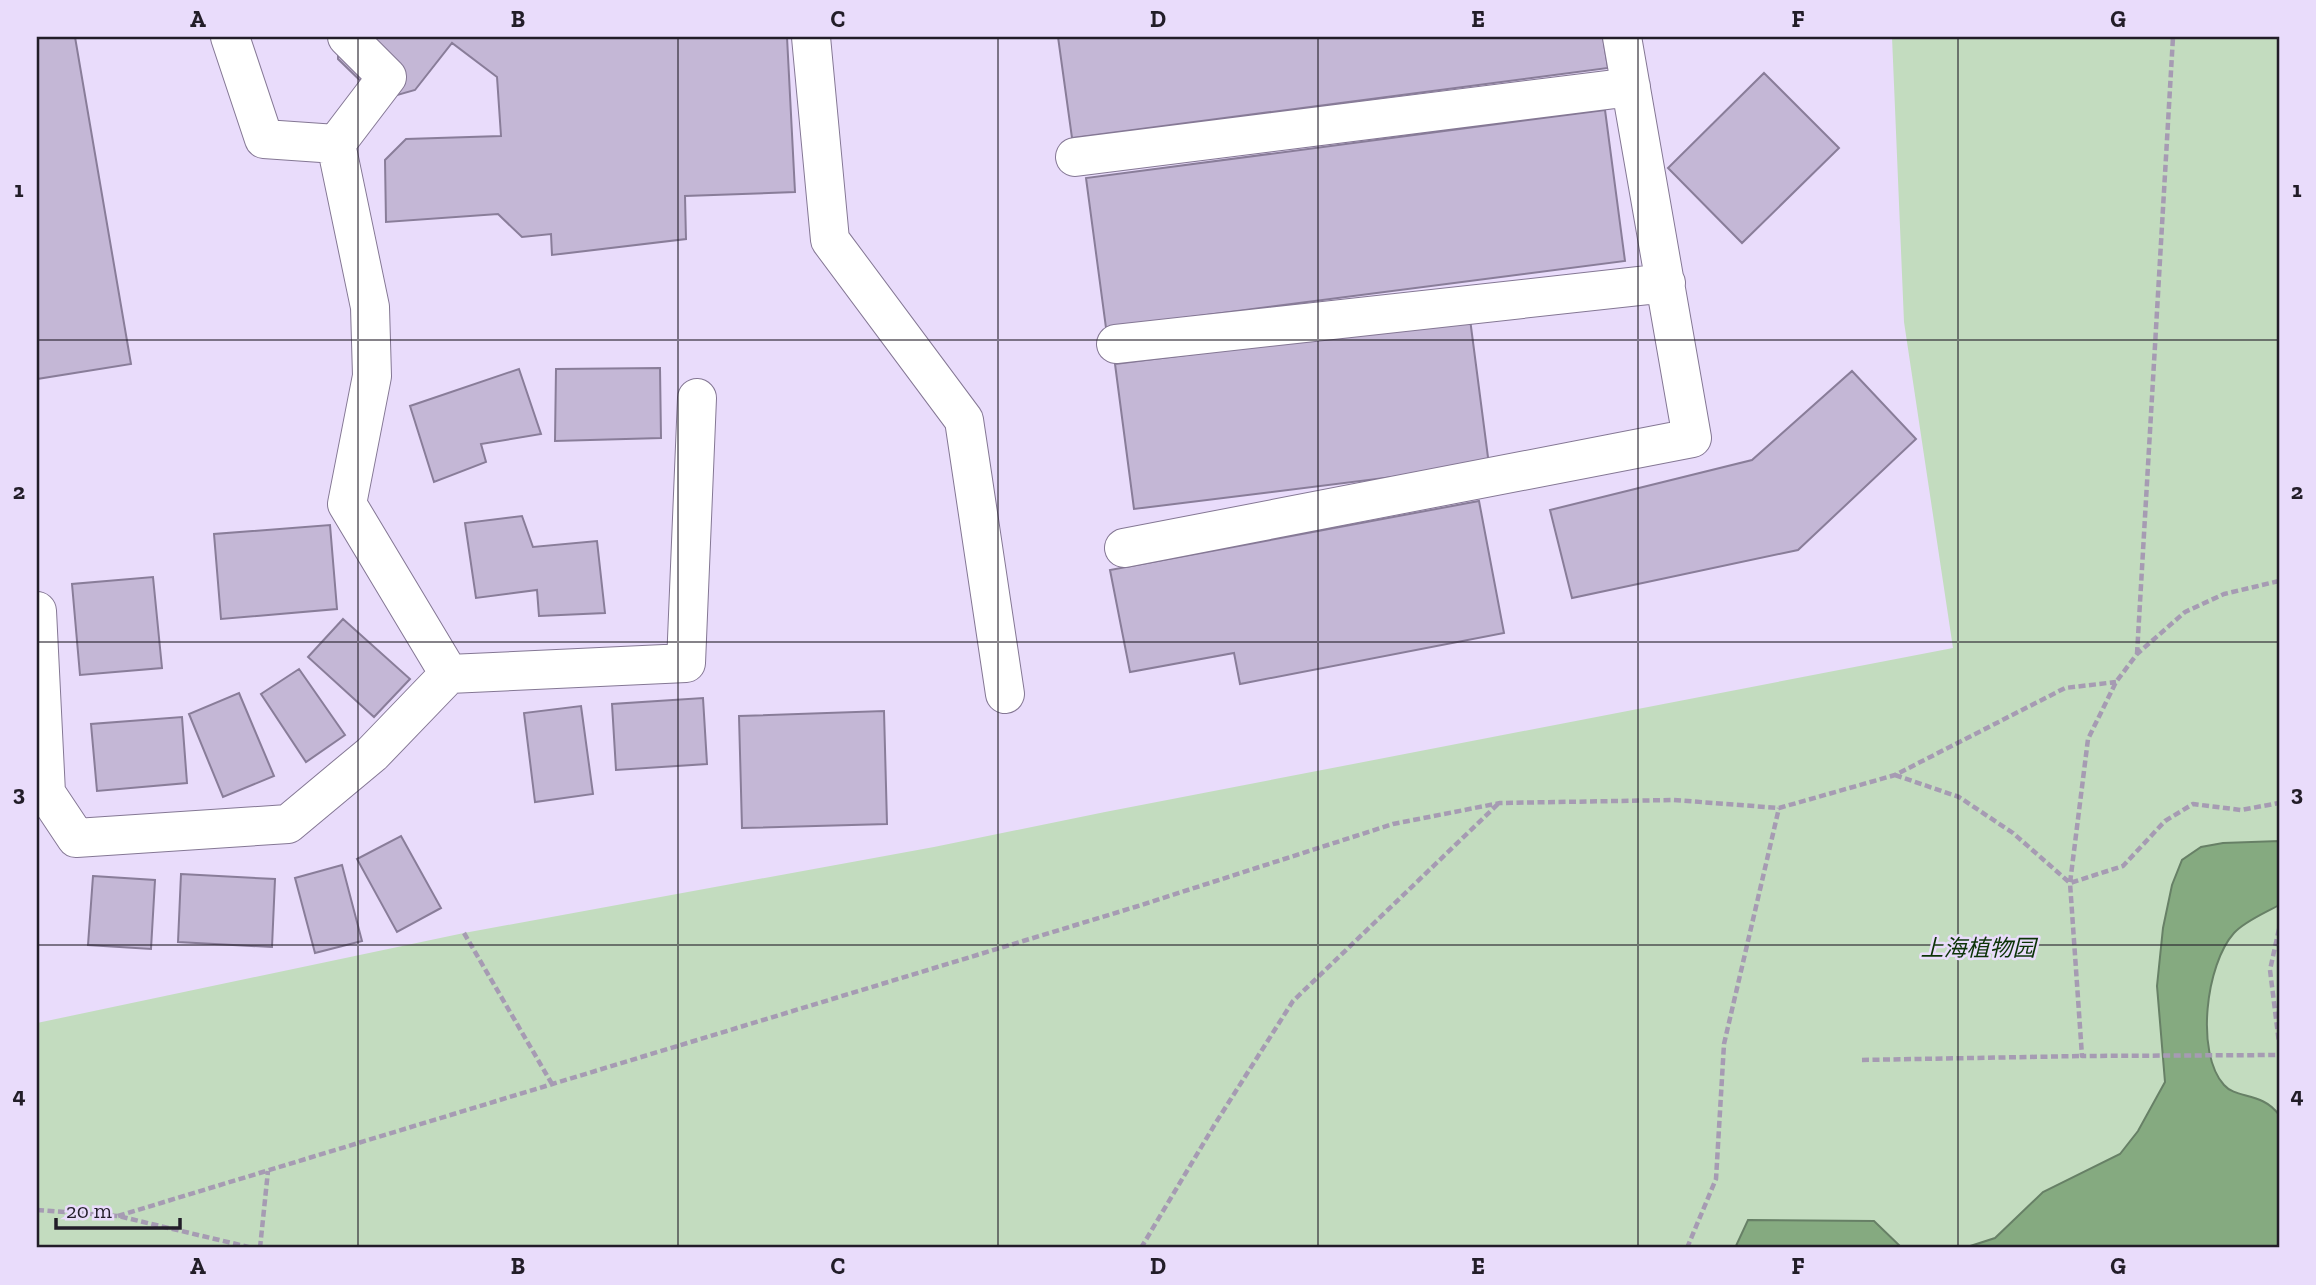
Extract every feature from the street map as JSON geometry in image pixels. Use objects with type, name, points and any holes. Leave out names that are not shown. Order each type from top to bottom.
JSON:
[{"type":"street","points":[[231,37],[264,139],[336,145]]},
{"type":"street","points":[[347,37],[387,78],[336,145],[370,307],[372,376],[346,504],[449,674]]},
{"type":"street","points":[[811,37],[830,240],[964,420],[1005,694]]},
{"type":"street","points":[[1124,548],[1692,438],[1622,37]]},
{"type":"street","points":[[1075,158],[1631,87]]},
{"type":"street","points":[[1116,344],[1666,284]]},
{"type":"street","points":[[37,611],[46,793],[76,838],[288,824],[372,754],[449,674],[686,663],[697,398]]},
{"type":"path","points":[[2137,654],[2173,37]]},
{"type":"path","points":[[2082,1056],[2070,883],[2088,739],[2116,682],[2137,654],[2185,612],[2224,594],[2279,581]]},
{"type":"path","points":[[118,1216],[1135,908],[1393,824],[1500,803],[1674,800],[1779,808],[1895,775],[2065,688],[2116,682]]},
{"type":"path","points":[[1895,775],[1959,797],[2012,833],[2070,883]]},
{"type":"path","points":[[1141,1248],[1293,1001],[1500,803]]},
{"type":"path","points":[[2070,883],[2123,866],[2165,821],[2193,804],[2241,810],[2279,803]]},
{"type":"path","points":[[1687,1248],[1716,1178],[1724,1044],[1779,808]]},
{"type":"path","points":[[2279,929],[2270,970],[2279,1043]]},
{"type":"path","points":[[464,933],[552,1084]]},
{"type":"path","points":[[1863,1060],[2279,1055]]},
{"type":"path","points":[[260,1248],[268,1171]]},
{"type":"path","points":[[37,1210],[118,1216],[253,1248]]},
{"type":"green space","name":"上海植物园","points":[[1892,37],[2279,37],[2279,1248],[37,1248],[37,1023],[464,933],[934,847],[1953,648],[1904,322]]},
{"type":"shaded area","points":[[2279,841],[2279,905],[2249,921],[2234,933],[2224,947],[2211,986],[2207,1031],[2209,1052],[2215,1071],[2224,1085],[2235,1092],[2258,1099],[2279,1115],[2279,1248],[1964,1248],[1995,1238],[2043,1192],[2120,1154],[2138,1131],[2165,1082],[2157,986],[2163,928],[2172,885],[2182,860],[2201,847],[2223,843]]},
{"type":"shaded area","points":[[1748,1220],[1874,1221],[1902,1248],[1735,1248]]},
{"type":"building","points":[[37,37],[75,37],[131,364],[37,379]]},
{"type":"building","points":[[338,37],[787,37],[795,192],[685,196],[686,239],[552,255],[551,234],[522,237],[498,214],[386,222],[385,160],[406,139],[501,136],[497,77],[452,43],[415,90],[380,100],[338,59]]},
{"type":"building","points":[[1058,37],[1603,37],[1608,68],[1072,138]]},
{"type":"building","points":[[1764,73],[1839,148],[1742,243],[1668,168]]},
{"type":"building","points":[[1605,110],[1625,261],[1106,328],[1086,178]]},
{"type":"building","points":[[1470,319],[1489,465],[1134,509],[1115,364]]},
{"type":"building","points":[[660,368],[661,438],[555,441],[556,369]]},
{"type":"building","points":[[519,369],[541,434],[481,444],[486,462],[434,482],[410,406]]},
{"type":"building","points":[[1852,371],[1916,439],[1798,550],[1572,598],[1550,510],[1752,460]]},
{"type":"building","points":[[1479,501],[1504,633],[1240,684],[1234,653],[1130,672],[1110,570]]},
{"type":"building","points":[[522,516],[533,547],[597,541],[605,613],[539,616],[537,590],[476,598],[465,523]]},
{"type":"building","points":[[330,525],[337,609],[221,619],[214,534]]},
{"type":"building","points":[[153,577],[162,668],[80,675],[72,584]]},
{"type":"building","points":[[343,619],[410,679],[374,717],[308,657]]},
{"type":"building","points":[[299,669],[345,735],[306,762],[261,694]]},
{"type":"building","points":[[239,693],[274,776],[223,797],[189,714]]},
{"type":"building","points":[[703,698],[707,764],[616,770],[612,704]]},
{"type":"building","points":[[581,706],[593,794],[535,802],[524,713]]},
{"type":"building","points":[[884,711],[887,824],[742,828],[739,716]]},
{"type":"building","points":[[182,717],[187,783],[97,791],[91,724]]},
{"type":"building","points":[[401,836],[441,908],[397,932],[357,859]]},
{"type":"building","points":[[342,865],[362,941],[315,953],[295,878]]},
{"type":"building","points":[[181,874],[275,879],[272,947],[178,942]]},
{"type":"building","points":[[93,876],[155,880],[151,949],[88,945]]}]
